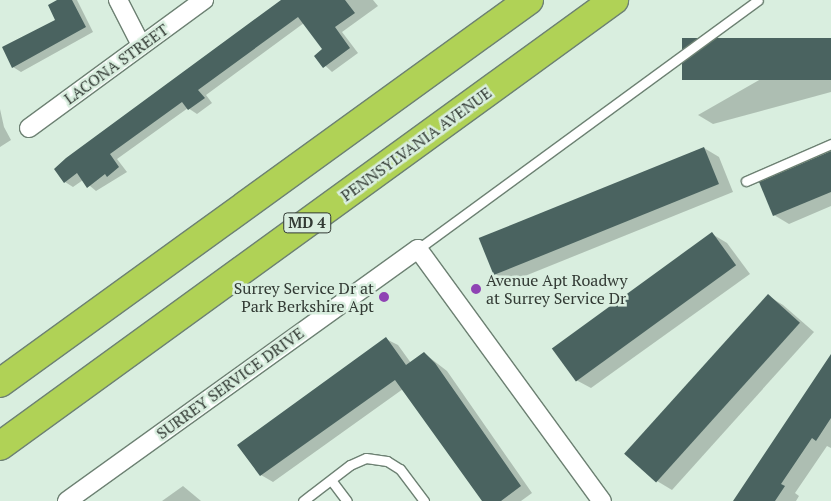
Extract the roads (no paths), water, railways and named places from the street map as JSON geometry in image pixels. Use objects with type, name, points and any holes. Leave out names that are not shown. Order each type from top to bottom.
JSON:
[{"type":"highway","points":[[0,383],[529,0]]},
{"type":"highway","name":"PENNSYLVANIA AVENUE","points":[[0,446],[614,0]]},
{"type":"street","points":[[118,0],[141,45]]},
{"type":"street","name":"LACONA STREET","points":[[29,128],[204,0]]},
{"type":"street","points":[[418,249],[602,501]]},
{"type":"street","name":"SURREY SERVICE DRIVE","points":[[67,501],[418,249]]},
{"type":"lane","points":[[418,249],[758,0]]},
{"type":"lane","points":[[746,181],[831,144]]},
{"type":"lane","points":[[303,501],[331,480],[366,458],[387,461],[400,469],[424,501]]},
{"type":"lane","points":[[331,480],[347,501]]},
{"type":"place","name":"Avenue Apt Roadwy at Surrey Service Dr","points":[[476,289]]},
{"type":"place","name":"Surrey Service Dr at Park Berkshire Apt","points":[[384,297]]}]
